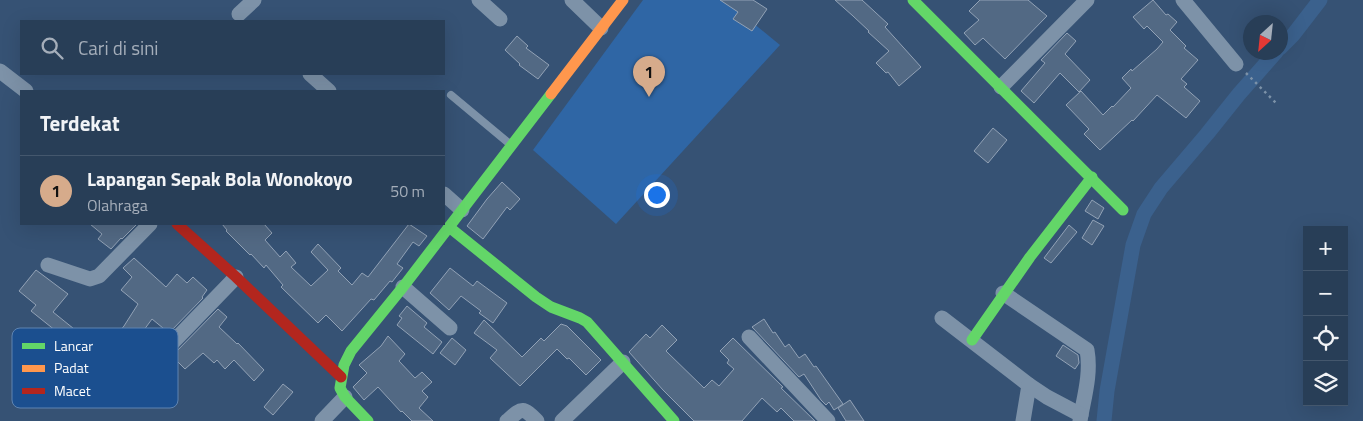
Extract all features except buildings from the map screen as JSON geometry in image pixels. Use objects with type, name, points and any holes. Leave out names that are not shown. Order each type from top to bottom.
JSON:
[{"type":"street","points":[[239,14],[254,0]]},
{"type":"street","points":[[479,0],[500,19]]},
{"type":"street","points":[[572,0],[601,28]]},
{"type":"street","points":[[368,421],[345,397],[340,388],[344,365],[351,351],[361,336],[403,287],[623,0]]},
{"type":"street","points":[[913,0],[1002,86],[1123,210]]},
{"type":"street","points":[[1002,86],[1087,0]]},
{"type":"street","points":[[1183,0],[1236,64]]},
{"type":"street","points":[[0,71],[25,90]]},
{"type":"street","points":[[311,75],[329,90]]},
{"type":"street","points":[[972,340],[1003,293],[1067,207],[1092,177]]},
{"type":"street","points":[[445,195],[462,210]]},
{"type":"street","points":[[48,265],[90,278],[98,276],[149,225]]},
{"type":"street","points":[[178,225],[341,377]]},
{"type":"street","points":[[449,227],[536,297],[551,307],[588,322],[674,421]]},
{"type":"street","points":[[178,337],[236,277]]},
{"type":"street","points":[[403,287],[450,328]]},
{"type":"street","points":[[942,318],[1029,385],[1081,418],[1088,375],[1089,359],[1087,350],[1003,293]]},
{"type":"street","points":[[749,337],[828,421]]},
{"type":"street","points":[[562,421],[623,362]]},
{"type":"street","points":[[1023,421],[1029,385]]},
{"type":"street","points":[[322,421],[345,397]]},
{"type":"street","points":[[507,421],[522,410],[527,411],[537,421]]},
{"type":"lane","points":[[451,95],[511,145]]},
{"type":"path","points":[[1236,64],[1277,104]]},
{"type":"shaded area","points":[[643,0],[725,0],[780,45],[616,224],[533,150]]},
{"type":"waterway","points":[[1288,40],[1320,0]]},
{"type":"waterway","points":[[1104,421],[1107,391],[1133,245],[1144,214],[1161,188],[1269,60]]},
{"type":"traffic: fast","points":[[913,0],[1123,210]]},
{"type":"traffic: fast","points":[[368,421],[345,397],[340,388],[344,365],[351,351],[403,287],[551,94]]},
{"type":"traffic: fast","points":[[972,340],[1030,257],[1092,177]]},
{"type":"traffic: fast","points":[[449,227],[536,297],[551,307],[587,322],[674,421]]},
{"type":"traffic: slow","points":[[551,94],[623,0]]},
{"type":"traffic: jam","points":[[178,225],[341,377]]},
{"type":"place","name":"Lapangan Sepak Bola Wonokoyo","points":[[649,97]]}]
